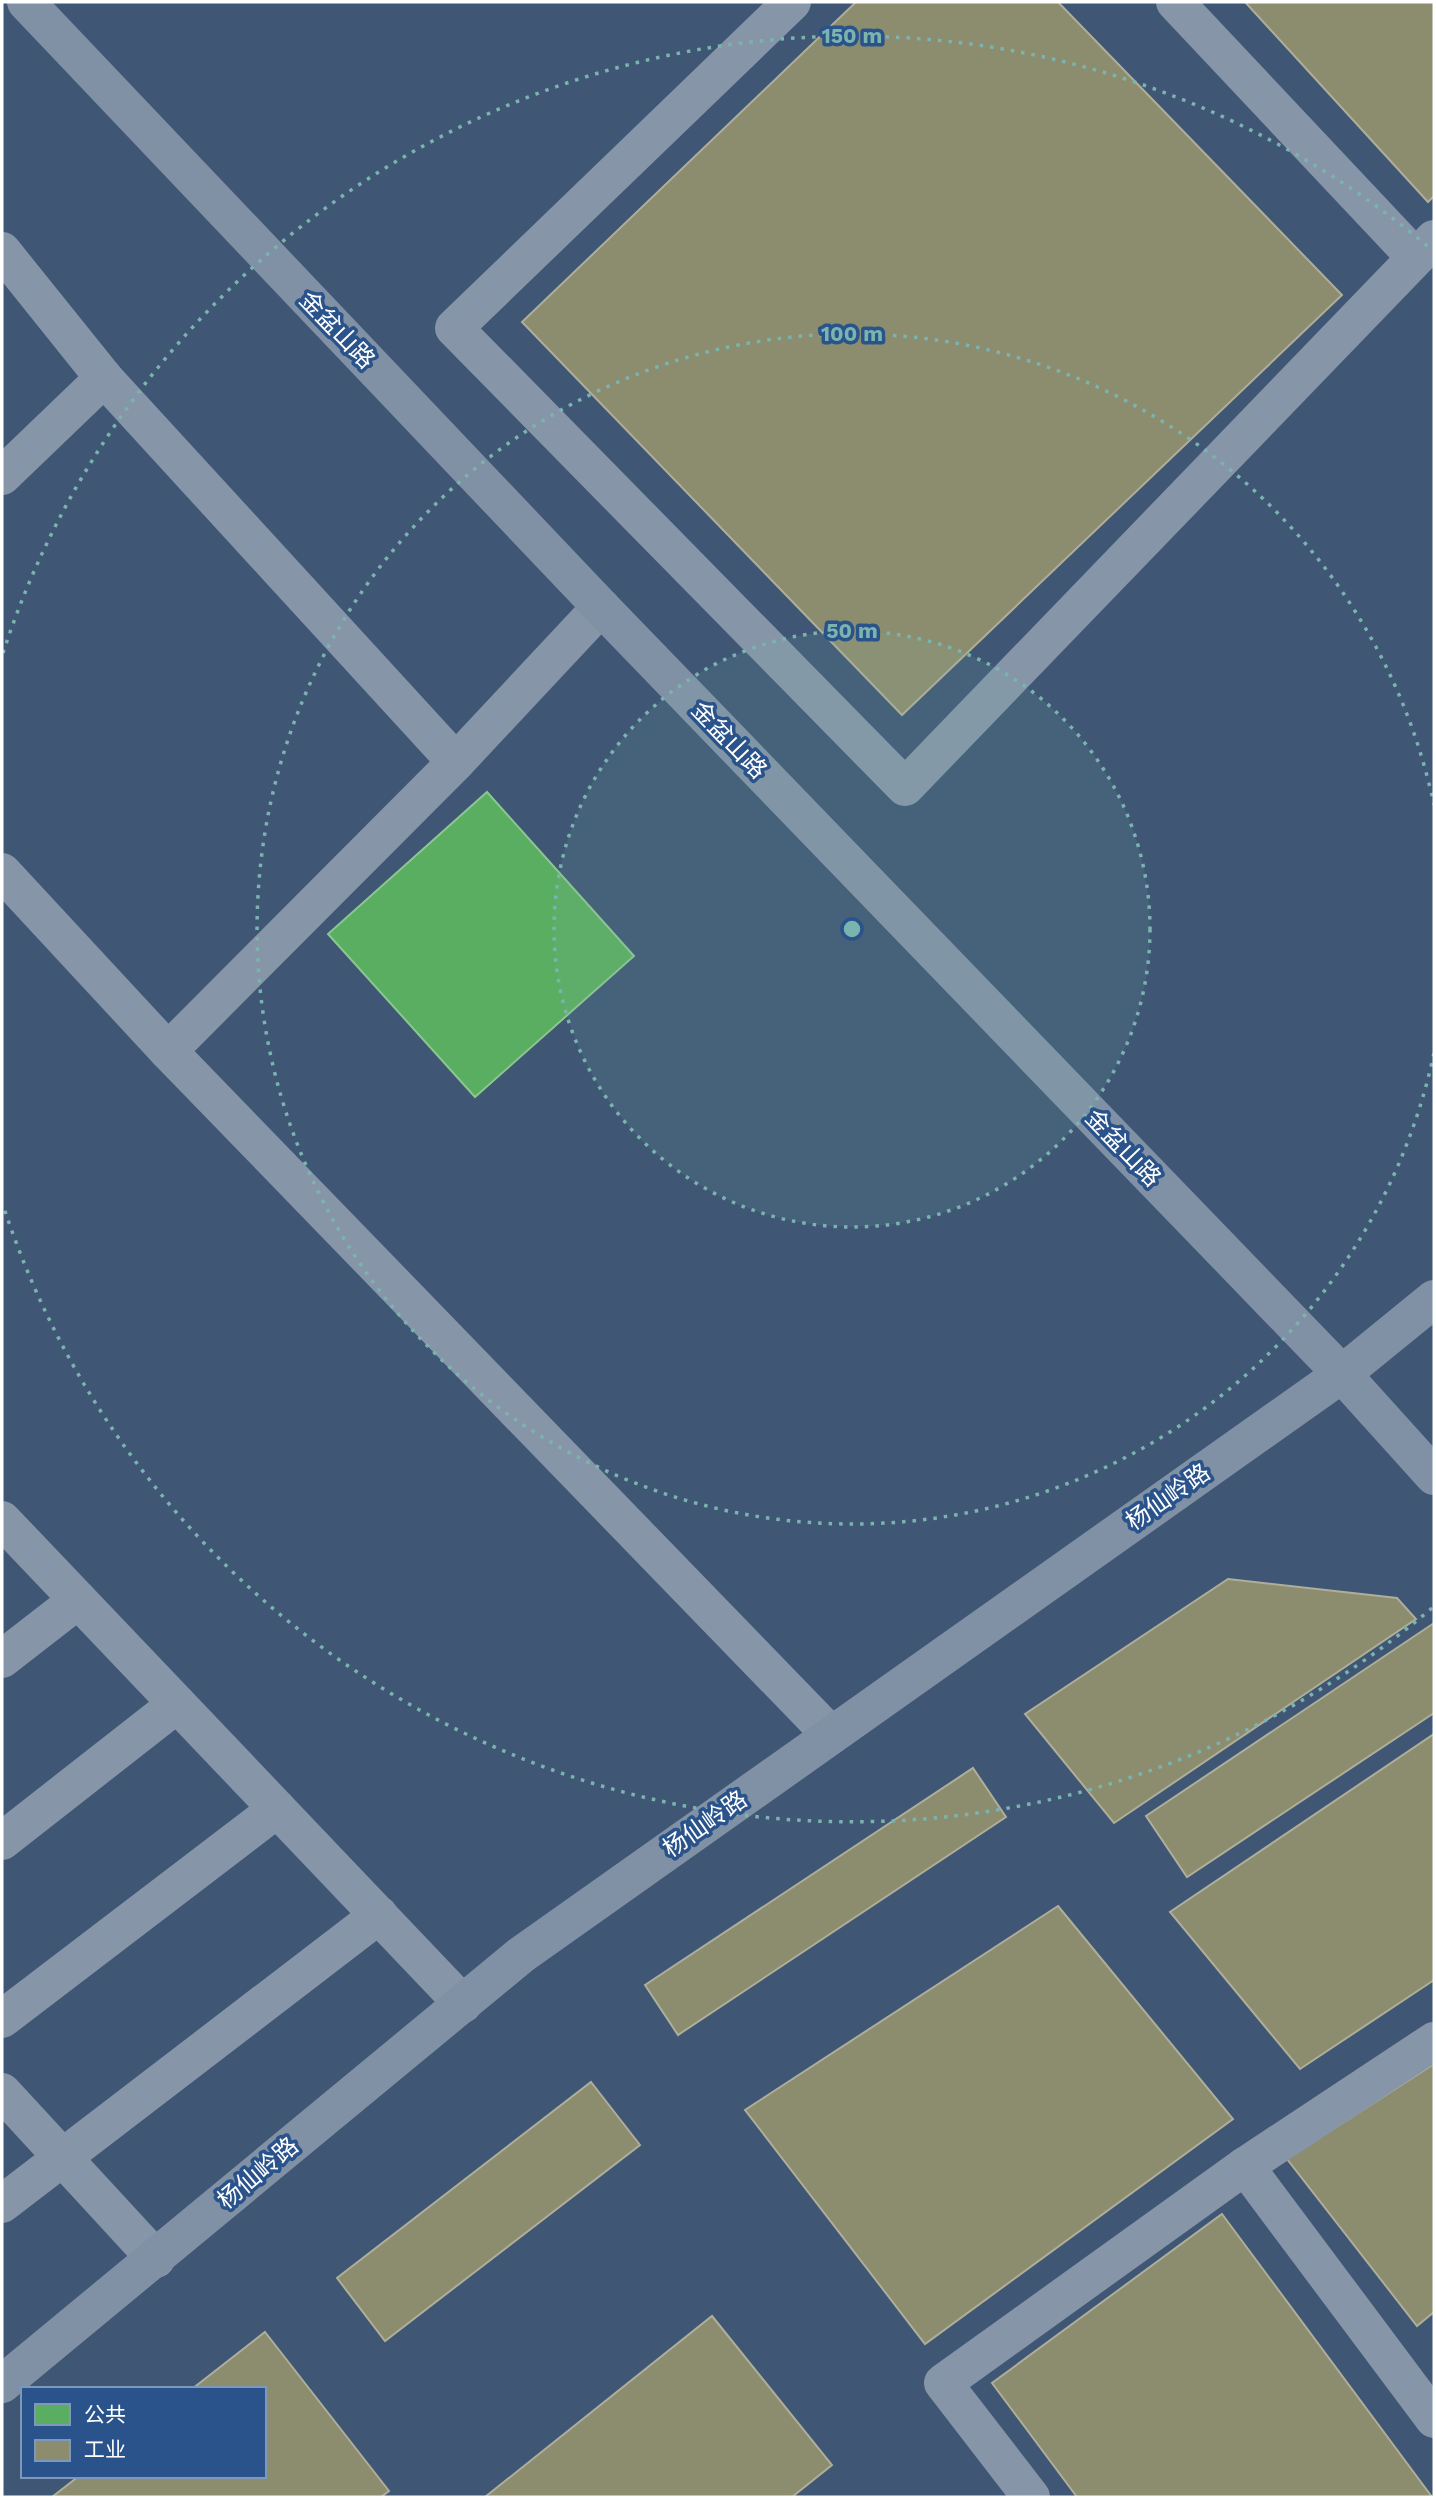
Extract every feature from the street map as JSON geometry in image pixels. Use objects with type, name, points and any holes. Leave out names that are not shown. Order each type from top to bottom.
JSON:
[{"type":"street","name":"金盆山路","points":[[26,2],[601,607],[1342,1374],[1434,1476]]},
{"type":"street","points":[[792,2],[454,328],[905,787],[1425,248],[1175,2]]},
{"type":"street","points":[[4,260],[104,378],[456,762]]},
{"type":"street","points":[[2,476],[104,378]]},
{"type":"street","points":[[168,1051],[456,762],[601,607]]},
{"type":"street","points":[[4,878],[168,1051],[831,1735]]},
{"type":"street","name":"杨仙岭路","points":[[2,2384],[521,1955],[1342,1374],[1434,1299]]},
{"type":"street","points":[[2,1520],[463,2004]]},
{"type":"street","points":[[2,1659],[78,1600]]},
{"type":"street","points":[[2,1841],[177,1704]]},
{"type":"street","points":[[2,2019],[277,1809]]},
{"type":"street","points":[[2,2204],[379,1916]]},
{"type":"street","points":[[1031,2497],[943,2383],[1245,2166],[1434,2041]]},
{"type":"street","points":[[2,2092],[156,2259]]},
{"type":"street","points":[[1245,2166],[1422,2377],[1434,2419]]},
{"type":"building: 公共","points":[[487,792],[634,956],[475,1097],[328,934]]},
{"type":"building: 工业","points":[[856,2],[1058,2],[1342,295],[902,715],[522,322]]},
{"type":"building: 工业","points":[[1245,2],[1434,2],[1434,196],[1428,202]]},
{"type":"building: 工业","points":[[1228,1579],[1397,1598],[1416,1619],[1114,1823],[1025,1714]]},
{"type":"building: 工业","points":[[1434,1623],[1434,1713],[1187,1877],[1146,1816]]},
{"type":"building: 工业","points":[[1434,1734],[1434,1980],[1300,2069],[1170,1912]]},
{"type":"building: 工业","points":[[973,1768],[1006,1817],[678,2035],[645,1985]]},
{"type":"building: 工业","points":[[1058,1906],[1233,2119],[925,2344],[745,2110]]},
{"type":"building: 工业","points":[[1434,2064],[1434,2312],[1417,2326],[1287,2159]]},
{"type":"building: 工业","points":[[591,2082],[640,2145],[385,2341],[337,2278]]},
{"type":"building: 工业","points":[[1222,2214],[1432,2497],[1077,2497],[992,2383]]},
{"type":"building: 工业","points":[[712,2316],[832,2465],[792,2497],[485,2497]]},
{"type":"building: 工业","points":[[265,2332],[389,2491],[381,2497],[52,2497],[76,2478],[266,2478],[266,2387],[195,2387]]}]
